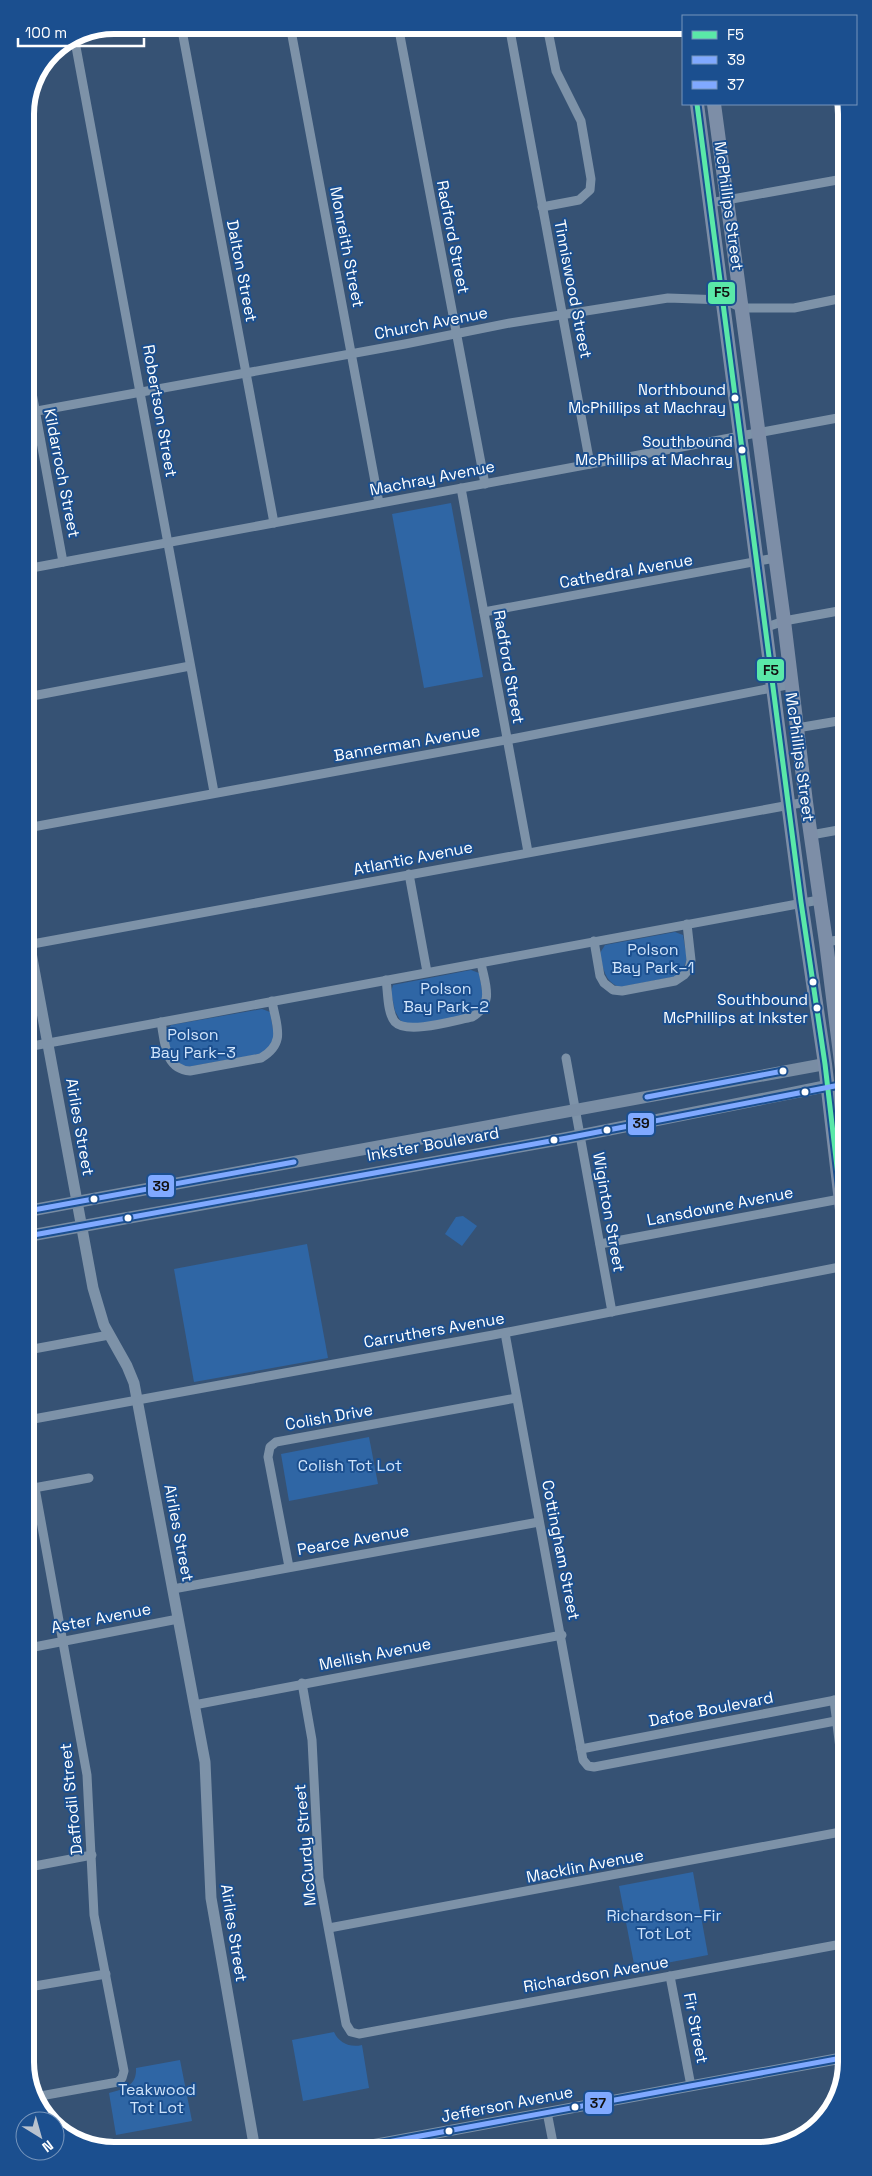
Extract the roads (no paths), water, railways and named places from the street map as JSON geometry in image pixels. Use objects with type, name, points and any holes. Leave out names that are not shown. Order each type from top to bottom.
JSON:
[{"type":"main road","name":"McPhillips Street","points":[[697,105],[742,435],[764,628],[838,1163]]},
{"type":"main road","name":"McPhillips Street","points":[[714,105],[784,621],[819,900],[838,1027]]},
{"type":"main road","name":"Inkster Boulevard","points":[[34,1210],[838,1063]]},
{"type":"main road","name":"Inkster Boulevard","points":[[34,1235],[580,1135],[827,1086],[838,1087]]},
{"type":"street","name":"Dalton Street","points":[[183,34],[274,523]]},
{"type":"street","name":"Monreith Street","points":[[292,34],[379,503]]},
{"type":"street","name":"Radford Street","points":[[400,34],[484,484]]},
{"type":"street","name":"Tinniswood Street","points":[[511,34],[590,464]]},
{"type":"street","name":"Tinniswood Street","points":[[542,207],[579,200],[590,190],[591,179],[581,121],[556,71],[548,34]]},
{"type":"street","name":"Robertson Street","points":[[76,44],[214,792]]},
{"type":"street","points":[[710,203],[838,180]]},
{"type":"street","name":"Church Avenue","points":[[34,411],[562,314],[668,298],[724,300],[742,308],[794,308],[838,299]]},
{"type":"street","name":"Machray Avenue","points":[[34,567],[838,418]]},
{"type":"street","name":"Kildarroch Street","points":[[34,426],[63,562]]},
{"type":"street","name":"Radford Street","points":[[461,488],[528,852]]},
{"type":"street","name":"Cathedral Avenue","points":[[484,612],[775,558]]},
{"type":"street","points":[[764,628],[784,621],[838,611]]},
{"type":"street","points":[[34,695],[190,666]]},
{"type":"street","name":"Bannerman Avenue","points":[[34,827],[214,792],[507,740],[792,684]]},
{"type":"street","points":[[797,728],[838,721]]},
{"type":"street","name":"Atlantic Avenue","points":[[34,944],[806,802]]},
{"type":"street","points":[[811,835],[838,830]]},
{"type":"street","points":[[410,874],[427,972]]},
{"type":"street","points":[[34,1046],[819,900]]},
{"type":"street","points":[[594,941],[600,976],[604,983],[613,990],[675,981],[690,969],[691,960],[687,924]]},
{"type":"street","points":[[826,942],[838,940]]},
{"type":"street","points":[[386,980],[391,1015],[396,1023],[403,1028],[472,1018],[481,1012],[488,998],[481,963]]},
{"type":"street","name":"Airlies Street","points":[[34,974],[93,1288],[98,1308],[109,1335],[127,1366],[137,1400],[173,1589],[204,1762],[211,1898],[255,2142]]},
{"type":"street","points":[[161,1022],[169,1059],[180,1070],[190,1071],[261,1058],[271,1052],[279,1038],[272,1001]]},
{"type":"street","name":"Wiginton Street","points":[[566,1058],[612,1312]]},
{"type":"street","name":"Lansdowne Avenue","points":[[600,1244],[838,1199]]},
{"type":"street","name":"Carruthers Avenue","points":[[34,1419],[505,1333],[838,1267]]},
{"type":"street","name":"Cottingham Street","points":[[505,1333],[539,1522],[562,1635],[583,1760],[588,1766],[594,1767],[838,1721]]},
{"type":"street","points":[[34,1349],[109,1335]]},
{"type":"street","name":"Colish Drive","points":[[289,1567],[268,1457],[270,1447],[276,1442],[516,1398]]},
{"type":"street","points":[[34,1488],[89,1478]]},
{"type":"street","name":"Daffodil Street","points":[[34,1498],[87,1775],[94,1915],[124,2071],[122,2078],[113,2083],[41,2096]]},
{"type":"street","name":"Pearce Avenue","points":[[173,1589],[539,1522]]},
{"type":"street","name":"Aster Avenue","points":[[34,1647],[178,1619]]},
{"type":"street","name":"Mellish Avenue","points":[[194,1704],[562,1635]]},
{"type":"street","name":"McCurdy Street","points":[[302,1683],[312,1740],[319,1878],[346,2024],[351,2032]]},
{"type":"street","name":"Dafoe Boulevard","points":[[581,1748],[838,1699]]},
{"type":"street","points":[[834,1700],[838,1710]]},
{"type":"street","name":"Macklin Avenue","points":[[329,1928],[838,1833]]},
{"type":"street","points":[[34,1866],[92,1855]]},
{"type":"street","name":"Richardson Avenue","points":[[351,2032],[359,2034],[838,1945]]},
{"type":"street","points":[[34,1986],[106,1974]]},
{"type":"street","name":"Fir Street","points":[[670,1976],[691,2086]]},
{"type":"street","name":"Jefferson Avenue","points":[[387,2142],[838,2059]]},
{"type":"street","points":[[547,2112],[553,2142]]},
{"type":"place","name":"Northbound McPhillips at Machray","points":[[735,398]]},
{"type":"place","name":"Southbound McPhillips at Machray","points":[[742,450]]},
{"type":"place","name":"Southbound McPhillips at Inkster","points":[[817,1008]]},
{"type":"park label","name":"Polson Bay Park–1","points":[[653,958]]},
{"type":"park label","name":"Polson Bay Park–2","points":[[446,997]]},
{"type":"park label","name":"Polson Bay Park–3","points":[[193,1043]]},
{"type":"park label","name":"Colish Tot Lot","points":[[350,1465]]},
{"type":"park label","name":"Richardson–Fir Tot Lot","points":[[664,1924]]},
{"type":"park label","name":"Teakwood Tot Lot","points":[[157,2098]]}]
